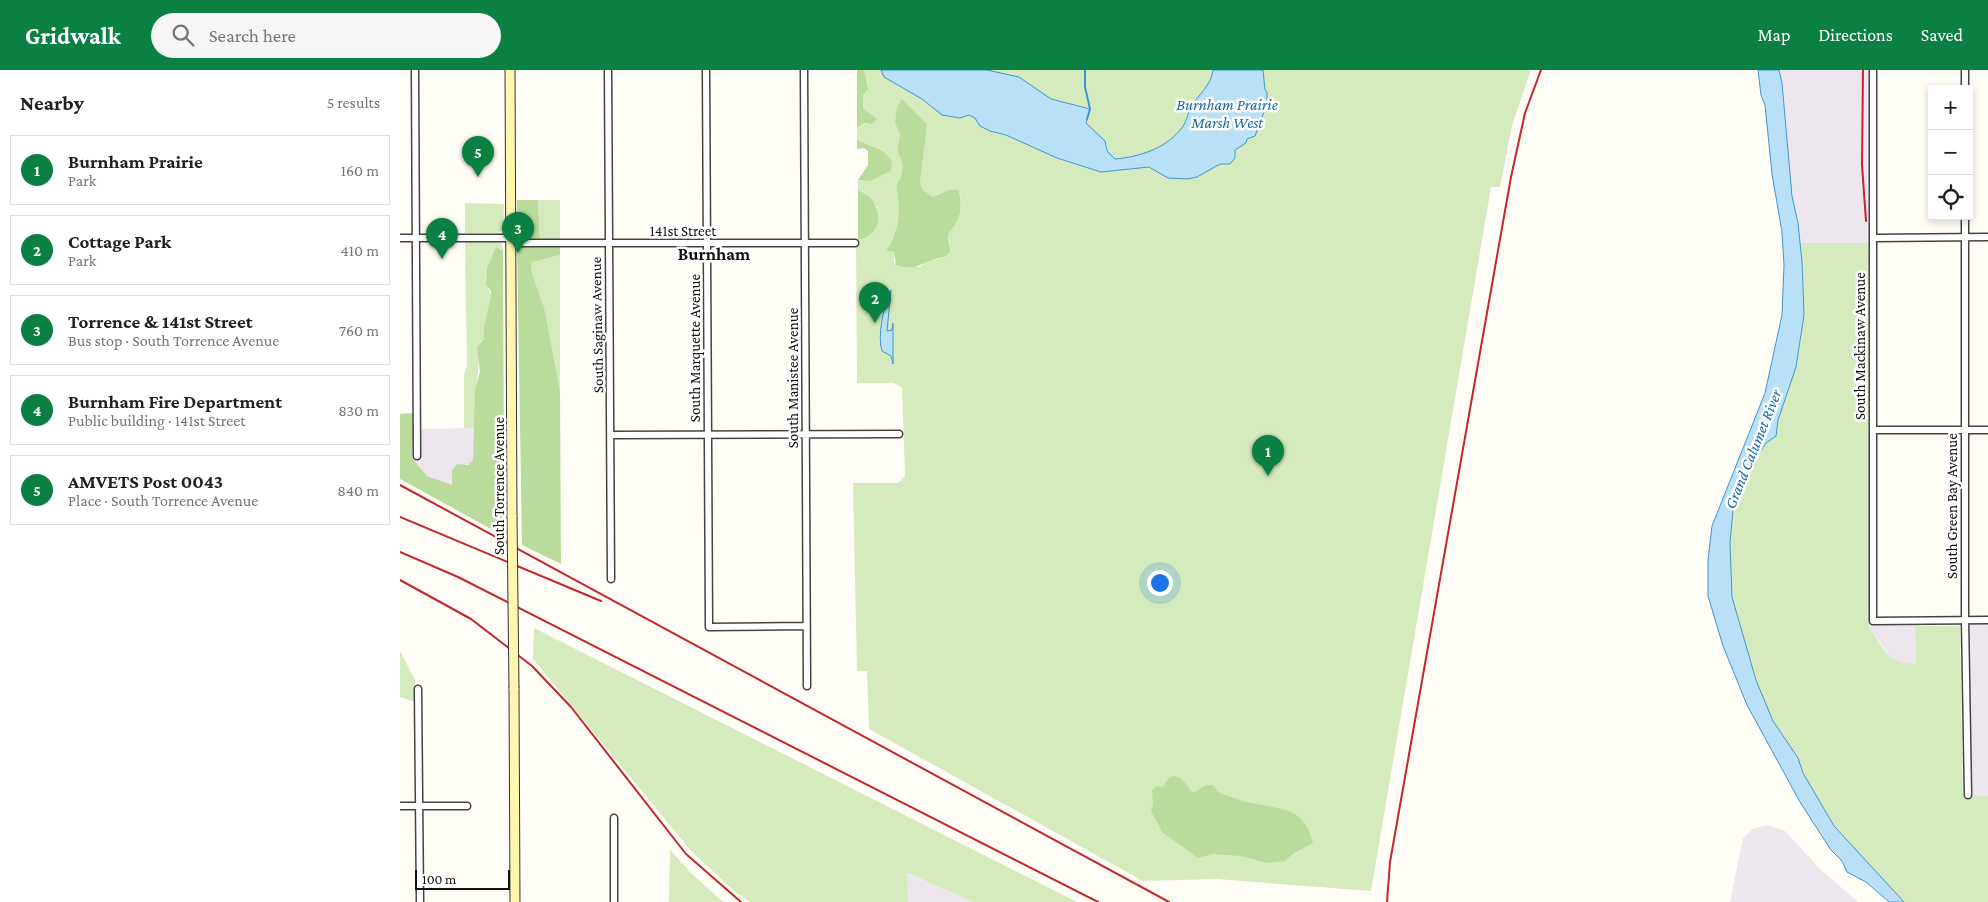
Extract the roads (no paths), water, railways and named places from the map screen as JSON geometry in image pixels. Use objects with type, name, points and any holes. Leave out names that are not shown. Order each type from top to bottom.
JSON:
[{"type":"main road","name":"South Torrence Avenue","points":[[510,70],[515,902]]},
{"type":"street","points":[[415,70],[418,456]]},
{"type":"street","name":"South Saginaw Avenue","points":[[608,70],[611,580]]},
{"type":"street","name":"South Marquette Avenue","points":[[706,70],[708,627],[806,626]]},
{"type":"street","name":"South Manistee Avenue","points":[[804,70],[807,686]]},
{"type":"street","name":"South Mackinaw Avenue","points":[[1873,70],[1873,621],[1965,620]]},
{"type":"street","points":[[1965,70],[1965,85]]},
{"type":"street","name":"South Green Bay Avenue","points":[[1964,220],[1965,620],[1968,795]]},
{"type":"street","name":"141st Street","points":[[400,238],[609,244],[855,243]]},
{"type":"street","points":[[1873,238],[1988,238]]},
{"type":"street","points":[[1873,430],[1988,430]]},
{"type":"street","points":[[611,435],[899,434]]},
{"type":"street","points":[[1965,620],[1988,620]]},
{"type":"street","points":[[418,689],[420,902]]},
{"type":"street","points":[[400,806],[467,806]]},
{"type":"street","points":[[614,818],[614,902]]},
{"type":"water","name":"Burnham Prairie Marsh West","points":[[881,70],[987,70],[1019,77],[1051,99],[1090,109],[1086,123],[1105,141],[1107,151],[1115,159],[1142,154],[1159,147],[1174,137],[1184,125],[1190,109],[1210,81],[1213,70],[1263,70],[1267,104],[1255,136],[1247,139],[1246,143],[1235,150],[1235,158],[1230,164],[1220,164],[1197,177],[1188,179],[1168,178],[1149,167],[1101,172],[1057,158],[1006,135],[990,131],[980,126],[975,118],[969,115],[960,118],[942,115],[922,99],[884,77]]},
{"type":"water","name":"Grand Calumet River","points":[[1758,70],[1779,70],[1782,83],[1792,196],[1798,223],[1802,262],[1804,315],[1796,367],[1778,420],[1776,436],[1766,443],[1758,455],[1754,467],[1749,471],[1738,491],[1733,510],[1730,543],[1732,597],[1756,680],[1773,721],[1798,758],[1803,773],[1834,826],[1904,902],[1889,902],[1866,882],[1847,872],[1842,861],[1831,850],[1800,802],[1747,705],[1723,646],[1708,596],[1708,560],[1712,526],[1765,393],[1782,315],[1784,265],[1782,232],[1772,174],[1765,105],[1761,95]]},
{"type":"water","points":[[891,290],[887,331],[892,330],[893,323],[893,364],[891,356],[882,351],[880,338],[885,306],[888,293]]},
{"type":"waterway","points":[[1085,70],[1085,87],[1090,109],[1087,119]]},
{"type":"railway","points":[[1387,902],[1390,862],[1511,177],[1525,113],[1541,70]]},
{"type":"railway","points":[[1863,70],[1862,165],[1866,221]]},
{"type":"railway","points":[[400,485],[1169,902]]},
{"type":"railway","points":[[400,517],[601,601]]},
{"type":"railway","points":[[400,552],[458,577],[1098,902]]},
{"type":"railway","points":[[400,580],[471,619],[532,666],[571,707],[686,854],[741,902]]},
{"type":"place","name":"AMVETS Post 0043","points":[[478,177]]},
{"type":"place","name":"Torrence & 141st Street","points":[[518,253]]},
{"type":"place","name":"Burnham Fire Department","points":[[442,259]]},
{"type":"place","name":"Cottage Park","points":[[875,323]]},
{"type":"place","name":"Burnham Prairie","points":[[1268,476]]},
{"type":"district","name":"Burnham","points":[[714,254]]}]
